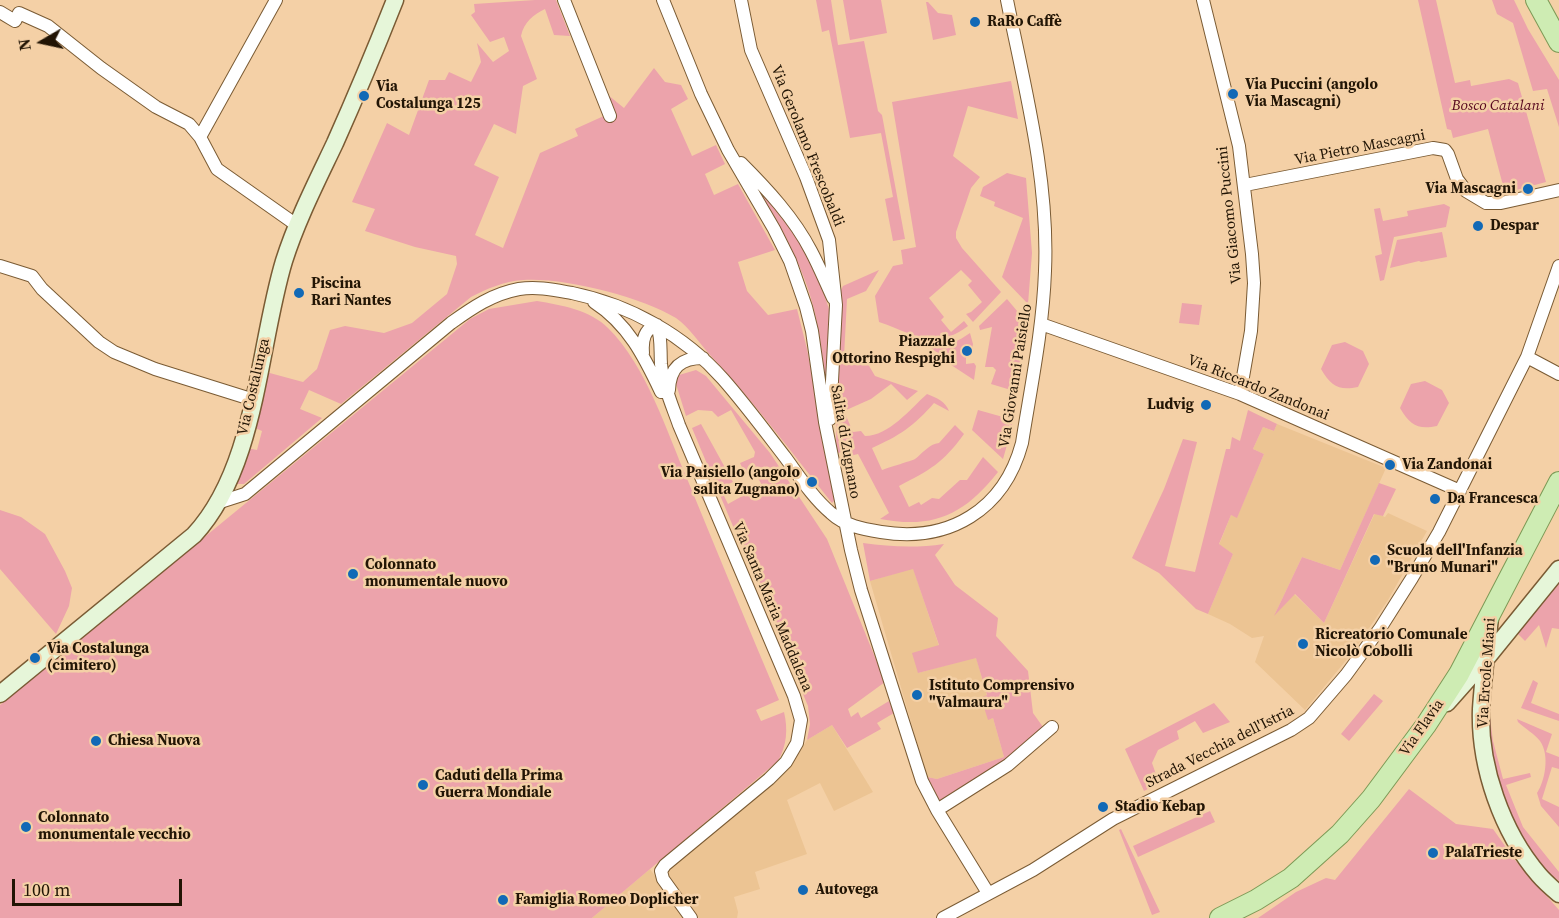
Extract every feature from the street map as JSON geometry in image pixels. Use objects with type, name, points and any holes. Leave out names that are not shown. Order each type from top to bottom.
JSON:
[{"type":"main road","points":[[1536,0],[1559,42]]},
{"type":"main road","name":"Via Flavia","points":[[1220,918],[1256,900],[1291,878],[1340,834],[1371,799],[1426,725],[1459,674],[1559,482]]},
{"type":"street","points":[[200,137],[276,0]]},
{"type":"street","name":"Via Costalunga","points":[[0,694],[194,535],[218,503],[240,448],[254,400],[271,311],[285,259],[363,81],[395,0]]},
{"type":"street","points":[[564,0],[610,116]]},
{"type":"street","name":"Salita di Zugnano","points":[[663,0],[697,84],[728,150],[774,229],[798,281],[812,331],[844,522],[861,590],[916,764],[937,810],[988,893]]},
{"type":"street","name":"Via Gerolamo Frescobaldi","points":[[741,0],[751,50],[823,219],[832,261],[836,305],[829,438]]},
{"type":"street","name":"Via Giovanni Paisiello","points":[[657,326],[703,358],[758,421],[823,506],[844,522],[854,527],[902,535],[932,533],[960,524],[992,500],[1011,475],[1022,443],[1041,324],[1046,271],[1042,192],[1030,114],[1007,0]]},
{"type":"street","name":"Via Giacomo Puccini","points":[[1203,0],[1239,146],[1245,185],[1254,283],[1251,331],[1240,394]]},
{"type":"street","points":[[0,12],[15,21],[19,14],[48,27],[156,107],[189,124],[200,137],[217,169],[298,226]]},
{"type":"street","name":"Via Pietro Mascagni","points":[[1245,185],[1433,148],[1445,150],[1457,179],[1466,191],[1486,203],[1501,203],[1559,190]]},
{"type":"street","name":"Via Gerolamo Frescobaldi","points":[[728,150],[763,184],[797,227],[812,252],[836,305]]},
{"type":"street","points":[[0,266],[32,276],[42,289],[99,342],[114,352],[155,369],[254,400]]},
{"type":"street","name":"Strada Vecchia dell'Istria","points":[[943,918],[1033,870],[1113,819],[1291,730],[1309,718],[1346,675],[1381,627],[1412,578],[1460,491],[1527,357],[1559,266]]},
{"type":"street","name":"Via Santa Maria Maddalena","points":[[218,503],[245,494],[451,323],[478,303],[497,295],[519,289],[547,288],[621,307],[657,326],[661,335],[660,363],[679,425],[794,696],[801,720],[797,743],[786,762],[769,779],[664,865],[661,871],[663,879],[691,918]]},
{"type":"street","name":"Via Santa Maria Maddalena","points":[[584,296],[621,324],[644,354],[661,393],[679,425]]},
{"type":"street","name":"Via Riccardo Zandonai","points":[[1041,324],[1240,394],[1460,491]]},
{"type":"street","points":[[644,354],[644,337],[648,330],[657,326]]},
{"type":"street","points":[[1527,357],[1559,374]]},
{"type":"street","points":[[669,395],[670,379],[674,368],[692,358],[703,358]]},
{"type":"street","points":[[1426,725],[1454,697],[1559,569]]},
{"type":"street","name":"Via Ercole Miani","points":[[1491,611],[1481,711],[1483,745],[1501,813],[1539,876],[1559,894]]},
{"type":"street","points":[[1454,697],[1466,699],[1481,711]]},
{"type":"street","points":[[937,810],[1008,765],[1053,727]]},
{"type":"shaded area","points":[[1277,424],[1386,468],[1340,570],[1302,557],[1275,614],[1294,594],[1324,623],[1375,513],[1385,517],[1388,513],[1427,531],[1388,600],[1353,652],[1305,710],[1255,662],[1264,636],[1252,638],[1208,614],[1233,554],[1219,545],[1231,515],[1237,517],[1264,454],[1253,449],[1263,427],[1274,431]]},
{"type":"shaded area","points":[[913,568],[939,646],[918,673],[976,657],[987,696],[981,698],[989,719],[993,718],[1004,757],[937,779],[927,777],[870,581]]},
{"type":"shaded area","points":[[832,725],[873,792],[834,811],[820,783],[787,800],[807,854],[755,872],[760,889],[734,897],[738,912],[737,918],[699,918],[668,876],[669,870],[789,769],[807,740]]},
{"type":"shaded area","points":[[650,869],[684,918],[592,918]]},
{"type":"green space","points":[[556,0],[570,36],[554,35],[545,9],[533,16],[524,27],[521,36],[537,79],[523,86],[516,134],[494,124],[474,165],[499,177],[475,235],[503,248],[540,153],[578,136],[575,129],[606,115],[605,95],[624,108],[654,68],[665,82],[681,85],[688,99],[671,109],[692,156],[716,145],[725,164],[705,174],[714,195],[738,184],[775,250],[738,262],[747,291],[768,315],[797,309],[807,349],[834,494],[832,503],[742,391],[676,318],[643,303],[602,290],[540,280],[509,282],[471,297],[341,404],[309,390],[300,409],[322,418],[244,484],[235,484],[247,448],[257,450],[262,431],[253,427],[266,372],[303,382],[317,369],[330,330],[345,326],[384,333],[412,323],[447,294],[457,264],[456,256],[415,247],[365,231],[375,209],[352,202],[387,123],[409,135],[429,80],[445,80],[449,72],[471,82],[481,62],[477,43],[493,62],[509,51],[504,37],[490,42],[471,15],[475,12],[474,4]]},
{"type":"green space","points":[[816,0],[831,0],[838,45],[864,41],[878,111],[882,115],[905,239],[893,241],[885,199],[893,197],[881,133],[850,138],[829,30],[822,32]]},
{"type":"green space","points":[[843,0],[881,0],[887,33],[850,40]]},
{"type":"green space","name":"Bosco Catalani","points":[[1418,0],[1436,0],[1455,83],[1470,80],[1471,86],[1509,79],[1518,83],[1546,182],[1505,193],[1488,129],[1453,138],[1451,130],[1447,129]]},
{"type":"green space","points":[[1492,0],[1514,0],[1528,29],[1559,80],[1559,127],[1547,89],[1533,91],[1513,23],[1497,14]]},
{"type":"green space","points":[[926,2],[938,13],[952,15],[956,35],[933,40]]},
{"type":"green space","points":[[1011,81],[1018,119],[968,106],[953,156],[980,177],[971,188],[956,238],[1001,292],[973,322],[966,314],[982,302],[968,285],[972,281],[961,270],[929,298],[944,317],[941,320],[951,332],[964,321],[968,326],[945,338],[924,338],[879,322],[875,296],[893,266],[903,264],[901,250],[916,247],[892,102]]},
{"type":"green space","points":[[1007,173],[1026,178],[1032,253],[1028,304],[1002,277],[1023,218],[994,206],[995,202],[980,196],[983,187]]},
{"type":"green space","points":[[756,185],[799,240],[823,291],[829,309],[827,391],[819,331],[807,286],[784,234]]},
{"type":"green space","points":[[1444,204],[1450,207],[1446,227],[1394,237],[1384,280],[1380,281],[1375,256],[1382,254],[1374,209],[1380,208],[1383,221],[1408,216],[1407,211]]},
{"type":"green space","points":[[1442,232],[1447,257],[1390,268],[1397,240]]},
{"type":"green space","points":[[879,270],[866,291],[847,299],[844,357],[856,363],[865,359],[875,376],[918,391],[907,400],[891,384],[871,399],[844,411],[853,432],[861,431],[865,436],[882,432],[899,421],[927,394],[943,402],[949,411],[934,403],[906,430],[872,448],[882,470],[915,459],[929,447],[939,443],[955,425],[964,434],[935,465],[899,486],[909,507],[919,502],[921,505],[932,498],[939,499],[960,480],[967,480],[983,457],[998,472],[973,499],[947,515],[932,520],[899,522],[880,519],[889,513],[858,454],[846,457],[845,451],[838,453],[836,444],[840,292],[843,286]]},
{"type":"green space","points":[[1007,299],[1023,318],[1027,331],[1011,431],[1003,459],[972,430],[978,410],[1003,417],[1011,390],[991,384],[996,370],[993,367],[985,367],[992,327],[980,330],[979,326]]},
{"type":"green space","points":[[537,301],[575,309],[601,322],[621,343],[644,380],[779,700],[756,710],[761,721],[784,712],[786,737],[778,761],[592,918],[0,918],[0,705],[470,319],[489,309]]},
{"type":"green space","points":[[1182,303],[1202,305],[1199,325],[1179,323]]},
{"type":"green space","points":[[970,333],[973,344],[971,354],[966,355],[966,364],[974,363],[976,366],[974,380],[939,357],[938,353],[926,345],[949,344]]},
{"type":"green space","points":[[1345,342],[1363,351],[1369,364],[1358,387],[1336,386],[1328,380],[1321,369],[1332,345]]},
{"type":"green space","points":[[696,370],[706,376],[770,453],[827,539],[885,682],[848,709],[851,717],[858,712],[861,718],[889,701],[894,713],[877,723],[881,729],[847,748],[832,725],[807,740],[810,724],[808,706],[692,428],[701,424],[733,482],[720,488],[728,504],[762,485],[753,470],[745,474],[740,463],[754,457],[755,452],[731,410],[718,417],[712,411],[698,410],[686,416],[676,384],[679,375]]},
{"type":"green space","points":[[1425,381],[1442,390],[1449,403],[1437,426],[1415,425],[1407,419],[1400,408],[1411,384]]},
{"type":"green space","points":[[1248,410],[1277,424],[1274,431],[1263,427],[1253,449],[1264,454],[1237,518],[1231,515],[1219,544],[1233,554],[1208,614],[1196,609],[1159,573],[1132,558],[1164,489],[1183,439],[1197,442],[1165,566],[1195,572],[1226,449],[1230,449],[1232,437],[1240,441]]},
{"type":"green space","points":[[1379,483],[1396,489],[1383,516],[1374,514],[1324,623],[1295,594],[1274,616],[1302,557],[1340,570]]},
{"type":"green space","points":[[0,510],[21,517],[45,534],[65,571],[72,588],[69,606],[56,634],[0,569]]},
{"type":"green space","points":[[863,543],[904,546],[944,544],[935,555],[955,585],[998,618],[996,636],[1028,671],[1033,713],[1043,727],[1004,762],[940,803],[927,777],[937,779],[1004,757],[993,718],[988,720],[981,698],[987,695],[976,658],[918,673],[912,653],[939,645],[913,569],[870,581]]},
{"type":"green space","points":[[1559,581],[1559,629],[1552,628],[1546,648],[1539,625],[1525,641],[1517,633]]},
{"type":"green space","points":[[1533,680],[1538,683],[1531,703],[1559,714],[1559,721],[1521,708]]},
{"type":"green space","points":[[1374,694],[1383,701],[1349,741],[1341,734]]},
{"type":"green space","points":[[1487,694],[1493,741],[1503,779],[1530,773],[1531,777],[1506,785],[1523,827],[1559,872],[1559,881],[1546,871],[1521,837],[1502,791],[1488,745]]},
{"type":"green space","points":[[1214,703],[1230,722],[1203,733],[1195,721],[1177,731],[1179,739],[1158,750],[1152,763],[1159,783],[1144,791],[1125,749]]},
{"type":"green space","points":[[1517,719],[1552,734],[1546,752],[1559,757],[1559,769],[1552,767],[1542,799],[1559,807],[1559,827],[1541,806],[1537,793],[1545,768],[1543,747],[1538,738]]},
{"type":"green space","name":"PalaTrieste","points":[[1409,789],[1456,824],[1493,829],[1515,860],[1559,910],[1559,918],[1258,918],[1296,892],[1326,878],[1335,880]]},
{"type":"green space","points":[[1210,811],[1215,822],[1138,857],[1133,846]]},
{"type":"green space","points":[[1121,829],[1160,912],[1152,915],[1119,830]]},
{"type":"place","name":"RaRo Caffè","points":[[975,22]]},
{"type":"place","name":"Via Puccini (angolo Via Mascagni)","points":[[1233,94]]},
{"type":"place","name":"Via Costalunga 125","points":[[364,96]]},
{"type":"place","name":"Via Mascagni","points":[[1528,189]]},
{"type":"place","name":"Despar","points":[[1478,226]]},
{"type":"place","name":"Piscina Rari Nantes","points":[[299,293]]},
{"type":"place","name":"Piazzale Ottorino Respighi","points":[[967,351]]},
{"type":"place","name":"Ludvig","points":[[1206,405]]},
{"type":"place","name":"Via Zandonai","points":[[1390,465]]},
{"type":"place","name":"Via Paisiello (angolo salita Zugnano)","points":[[812,482]]},
{"type":"place","name":"Da Francesca","points":[[1435,499]]},
{"type":"place","name":"Scuola dell'Infanzia \"Bruno Munari\"","points":[[1375,560]]},
{"type":"place","name":"Colonnato monumentale nuovo","points":[[353,574]]},
{"type":"place","name":"Ricreatorio Comunale Nicolò Cobolli","points":[[1303,644]]},
{"type":"place","name":"Via Costalunga (cimitero)","points":[[35,658]]},
{"type":"place","name":"Istituto Comprensivo \"Valmaura\"","points":[[917,695]]},
{"type":"place","name":"Chiesa Nuova","points":[[96,741]]},
{"type":"place","name":"Caduti della Prima Guerra Mondiale","points":[[423,785]]},
{"type":"place","name":"Stadio Kebap","points":[[1103,807]]},
{"type":"place","name":"Colonnato monumentale vecchio","points":[[26,827]]},
{"type":"place","name":"PalaTrieste","points":[[1433,853]]},
{"type":"place","name":"Autovega","points":[[803,890]]},
{"type":"place","name":"Famiglia Romeo Doplicher","points":[[503,900]]}]
